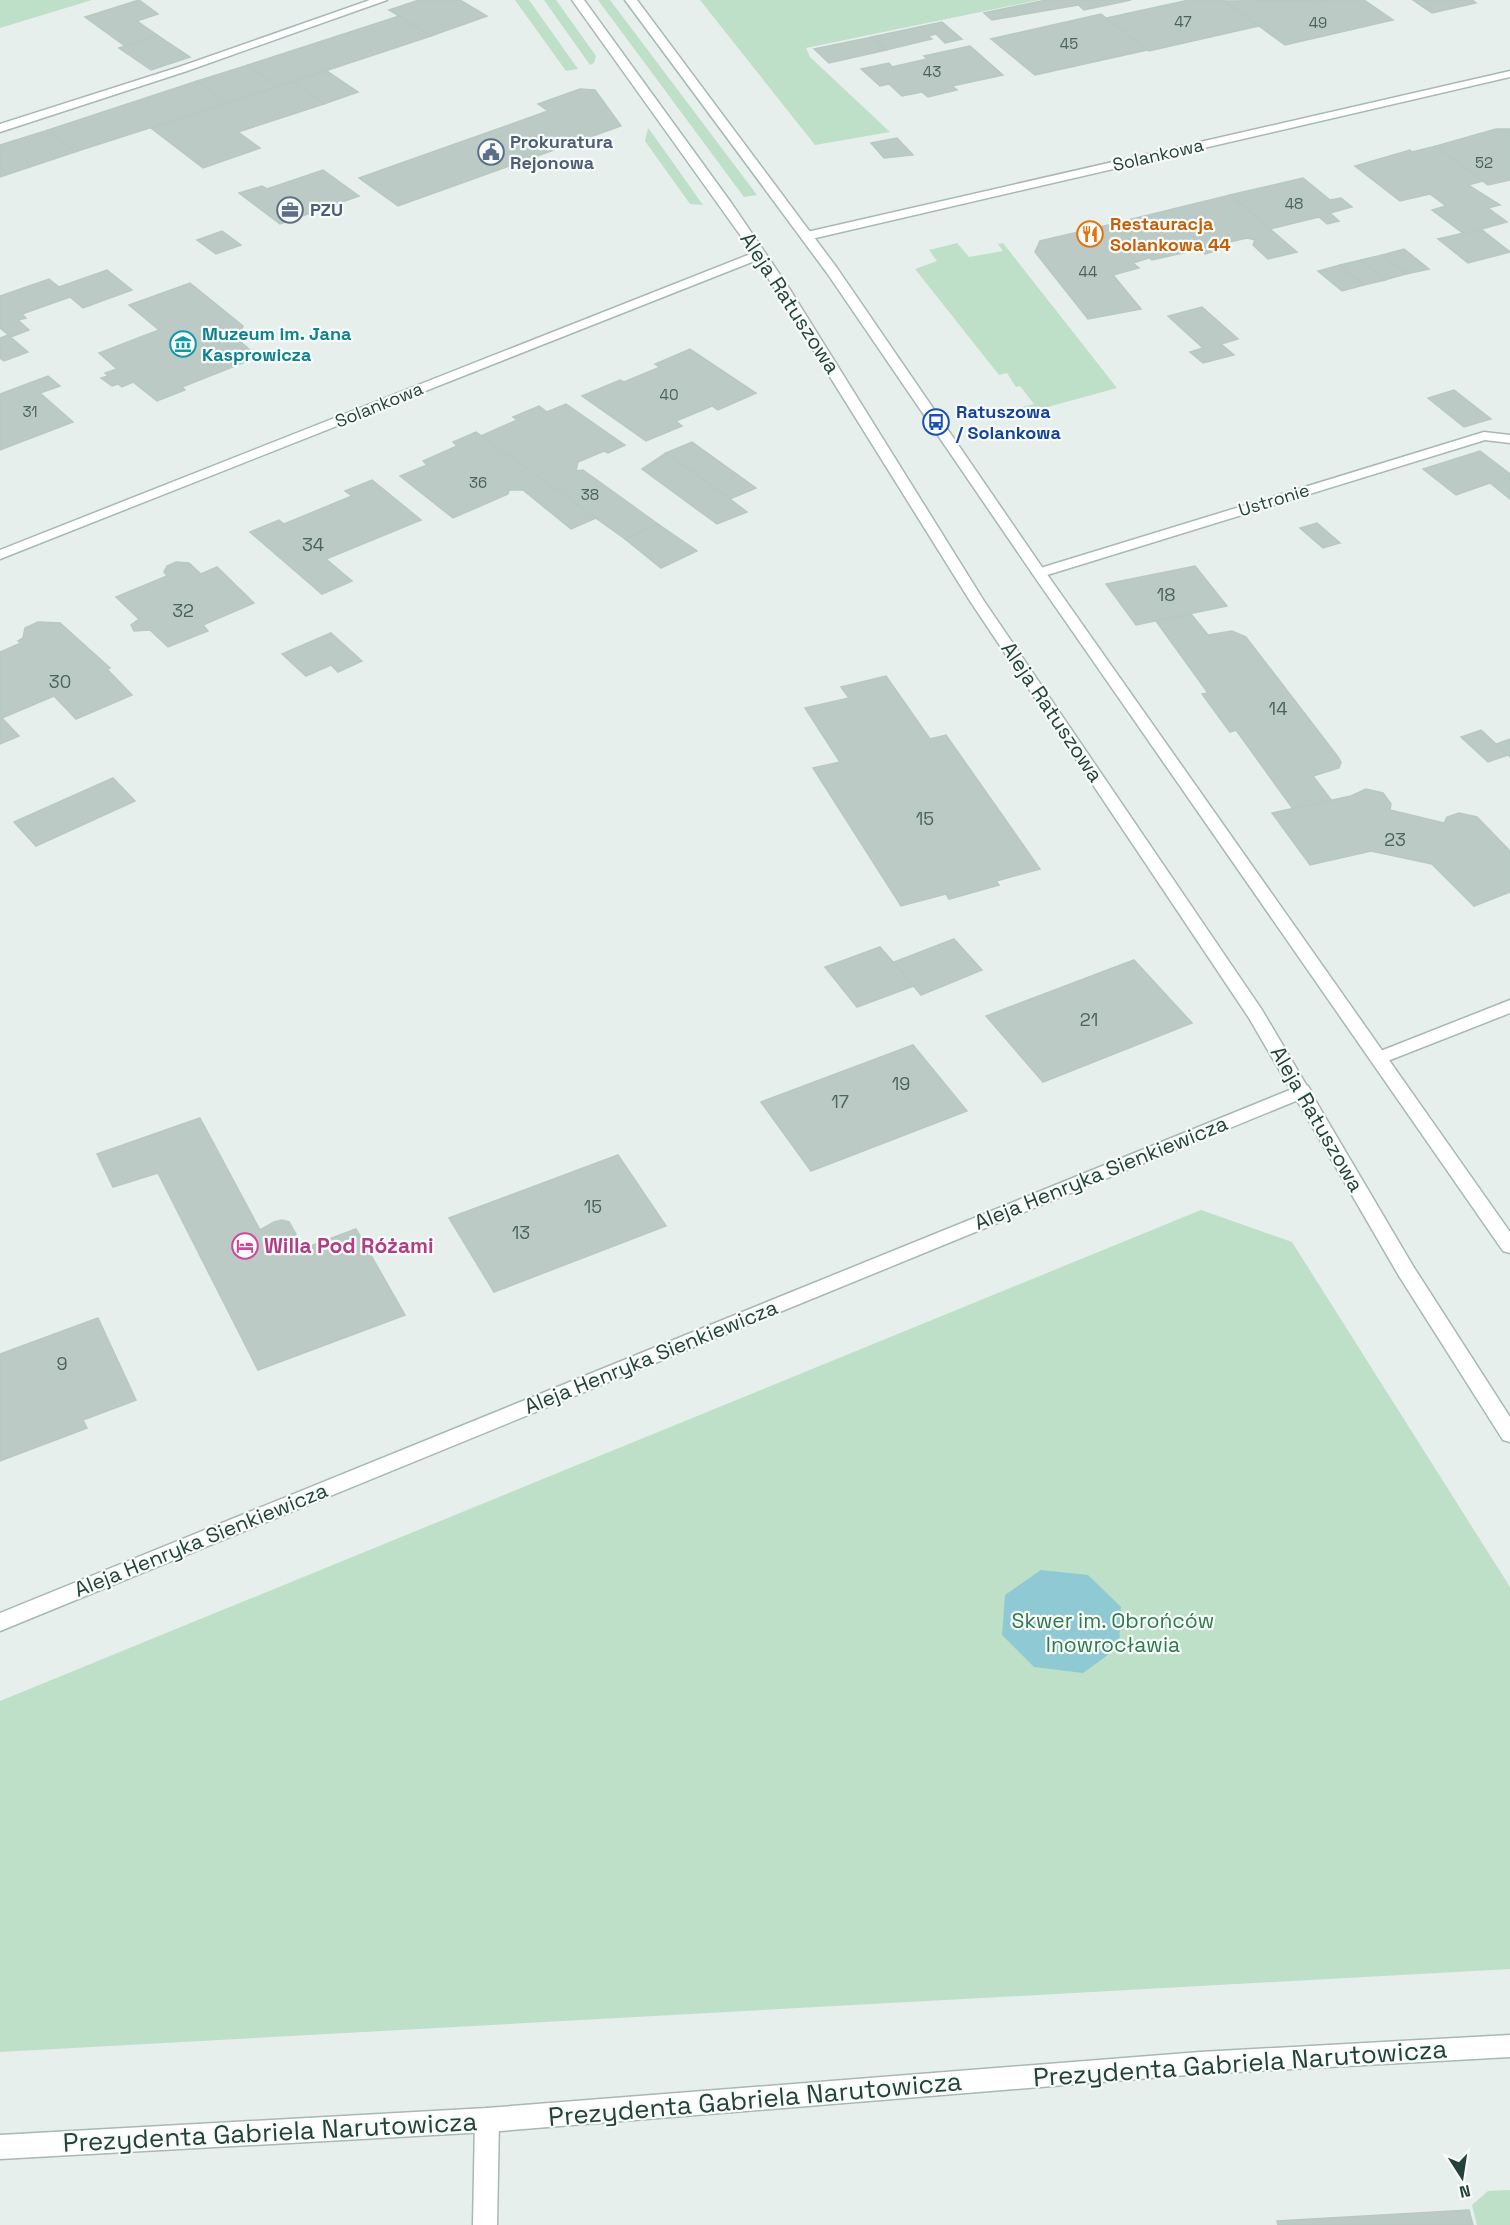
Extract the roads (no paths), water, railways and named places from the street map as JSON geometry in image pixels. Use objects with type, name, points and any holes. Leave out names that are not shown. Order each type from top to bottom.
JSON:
[{"type":"street","points":[[0,128],[183,69],[381,0]]},
{"type":"street","name":"Aleja Ratuszowa","points":[[578,0],[728,207],[758,255],[783,288],[977,601],[1256,1014],[1406,1271],[1510,1434]]},
{"type":"street","points":[[631,0],[807,236],[1039,573],[1510,1246]]},
{"type":"street","name":"Solankowa","points":[[807,236],[1510,74]]},
{"type":"street","name":"Solankowa","points":[[0,555],[758,255]]},
{"type":"street","name":"Ustronie","points":[[1039,573],[1484,436],[1510,439]]},
{"type":"street","points":[[1379,1058],[1510,1006]]},
{"type":"street","name":"Aleja Henryka Sienkiewicza","points":[[0,1622],[1302,1091]]},
{"type":"street","name":"Prezydenta Gabriela Narutowicza","points":[[0,2147],[487,2120],[1200,2063],[1510,2046]]},
{"type":"street","points":[[485,2225],[487,2120]]},
{"type":"water","points":[[1041,1570],[1088,1575],[1121,1607],[1119,1647],[1083,1673],[1034,1667],[1002,1635],[1005,1595]]},
{"type":"place","name":"Prokuratura Rejonowa","points":[[491,152]]},
{"type":"place","name":"PZU","points":[[290,210]]},
{"type":"place","name":"Restauracja Solankowa 44","points":[[1090,234]]},
{"type":"place","name":"Muzeum im. Jana Kasprowicza","points":[[183,344]]},
{"type":"place","name":"Ratuszowa / Solankowa","points":[[936,422]]},
{"type":"place","name":"Willa Pod Różami","points":[[245,1246]]},
{"type":"park label","name":"Skwer im. Obrońców Inowrocławia","points":[[1113,1633]]}]
